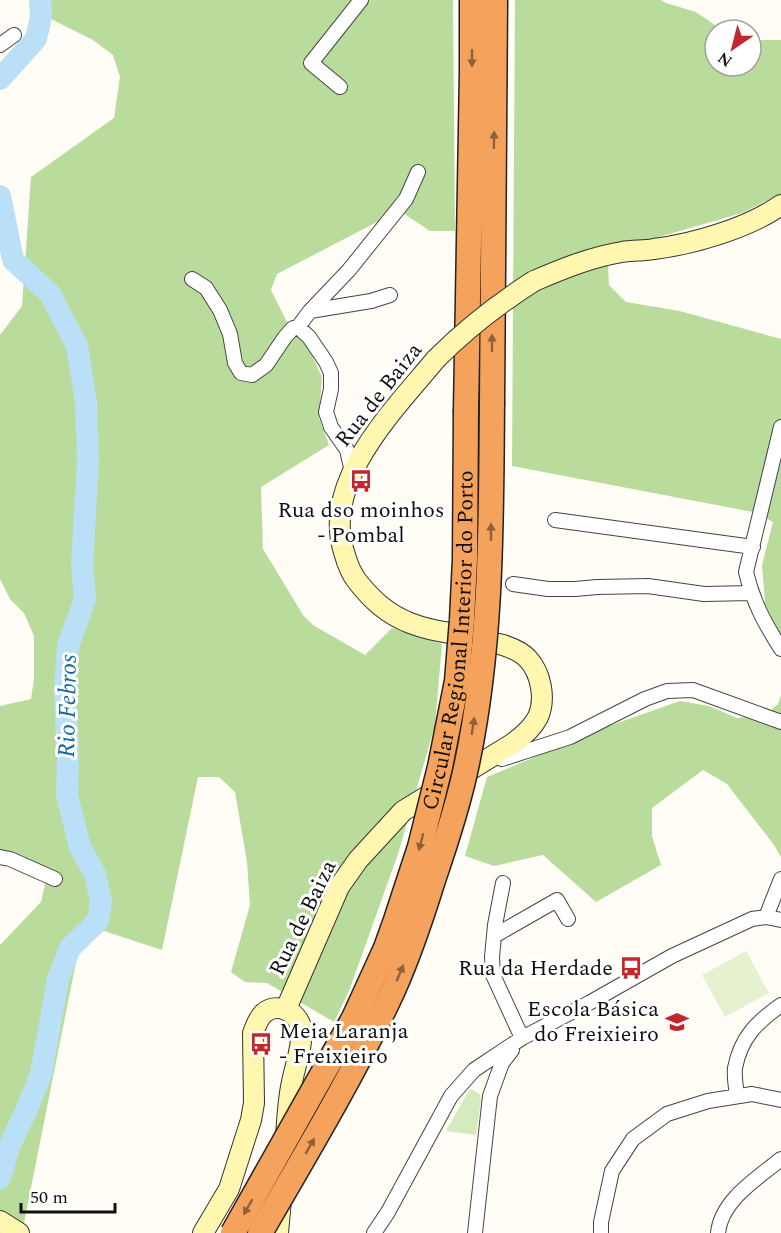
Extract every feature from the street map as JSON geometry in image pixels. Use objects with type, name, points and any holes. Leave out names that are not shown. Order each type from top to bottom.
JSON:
[{"type":"highway","name":"Circular Regional Interior do Porto","points":[[233,1233],[354,1018],[386,948],[420,847],[440,767],[457,681],[465,559],[472,0]]},
{"type":"highway","name":"Circular Regional Interior do Porto","points":[[260,1233],[334,1105],[387,1002],[415,936],[457,804],[467,762],[484,652],[490,561],[495,0]]},
{"type":"street","points":[[340,87],[311,63],[361,0]]},
{"type":"street","points":[[0,45],[14,35]]},
{"type":"street","points":[[192,279],[206,288],[220,310],[230,334],[235,363],[241,373],[252,375],[266,365],[285,337],[293,328],[298,327],[349,270],[406,199],[418,172]]},
{"type":"street","name":"Rua de Baiza","points":[[286,1009],[339,887],[358,860],[403,811],[527,733],[537,718],[541,706],[542,694],[538,679],[527,658],[503,645],[409,623],[378,605],[350,571],[342,546],[339,526],[346,488],[361,454],[436,359],[483,316],[534,281],[577,263],[621,252],[674,246],[734,229],[770,213],[781,205]]},
{"type":"street","points":[[310,311],[372,301],[390,295]]},
{"type":"street","points":[[298,327],[309,337],[331,373],[331,389],[326,412],[332,427],[347,450],[352,472]]},
{"type":"street","points":[[781,427],[746,572],[751,593],[766,625],[781,648]]},
{"type":"street","points":[[555,520],[753,548]]},
{"type":"street","points":[[513,584],[548,589],[648,586],[704,594],[751,593]]},
{"type":"street","points":[[496,754],[502,759],[570,736],[645,699],[667,691],[693,690],[781,722]]},
{"type":"street","points":[[0,857],[10,859],[55,879]]},
{"type":"street","points":[[766,916],[781,879]]},
{"type":"street","points":[[503,883],[494,936],[493,975],[522,1038]]},
{"type":"street","points":[[494,936],[557,900],[568,919]]},
{"type":"street","points":[[374,1233],[388,1212],[451,1096],[474,1070],[522,1038],[672,956],[752,919],[766,916],[781,920]]},
{"type":"street","points":[[736,1096],[735,1070],[743,1042],[761,1019],[781,1005]]},
{"type":"street","points":[[203,1233],[229,1189],[251,1120],[254,1103],[253,1034],[262,1014],[270,1009],[278,1008],[286,1009],[295,1015],[300,1023],[302,1034],[289,1099],[278,1233]]},
{"type":"street","points":[[475,1233],[490,1096],[502,1063],[522,1038]]},
{"type":"street","points":[[601,1233],[601,1222],[612,1171],[633,1139],[667,1114],[708,1101],[752,1094],[781,1100]]},
{"type":"street","points":[[718,1233],[718,1225],[730,1203],[781,1159]]},
{"type":"street","points":[[0,1221],[19,1233]]},
{"type":"green space","points":[[39,0],[453,0],[455,231],[430,231],[403,213],[375,223],[277,274],[271,290],[287,322],[309,349],[322,377],[319,418],[329,445],[261,487],[263,549],[303,615],[313,625],[365,655],[392,628],[442,644],[435,725],[398,854],[349,991],[334,1022],[267,983],[245,982],[231,972],[250,905],[247,862],[235,792],[219,777],[198,777],[162,950],[101,930],[82,932],[22,1233],[0,1233],[0,945],[41,902],[47,875],[0,862],[0,706],[31,699],[34,679],[34,636],[24,613],[10,599],[0,579],[0,335],[22,306],[31,177],[114,118],[120,77],[113,55],[93,40],[39,13]]},
{"type":"green space","points":[[515,0],[661,0],[696,12],[705,18],[703,78],[763,78],[763,40],[781,40],[781,194],[742,213],[607,252],[609,285],[626,302],[680,311],[781,339],[781,642],[765,603],[762,565],[773,522],[753,512],[512,466]]},
{"type":"green space","points":[[781,695],[781,857],[727,784],[703,770],[652,808],[652,836],[661,865],[596,902],[543,855],[494,866],[465,856],[487,777],[609,726],[680,701],[709,706],[737,718],[765,715],[778,704]]},
{"type":"green space","points":[[746,951],[769,993],[725,1017],[702,975]]},
{"type":"green space","points":[[471,1089],[480,1094],[481,1100],[476,1135],[446,1131],[468,1092]]},
{"type":"waterway","name":"Rio Febros","points":[[0,79],[36,39],[41,17],[40,0]]},
{"type":"waterway","name":"Rio Febros","points":[[0,196],[13,260],[50,294],[77,346],[86,402],[88,462],[82,564],[85,599],[68,646],[65,692],[67,795],[80,847],[95,874],[101,902],[98,921],[70,948],[58,979],[41,1074],[9,1147],[0,1178]]},
{"type":"place","name":"Rua dso moinhos - Pombal","points":[[361,481]]},
{"type":"place","name":"Rua da Herdade","points":[[631,968]]},
{"type":"place","name":"Escola Básica do Freixieiro","points":[[677,1022]]},
{"type":"place","name":"Meia Laranja - Freixieiro","points":[[261,1044]]}]
